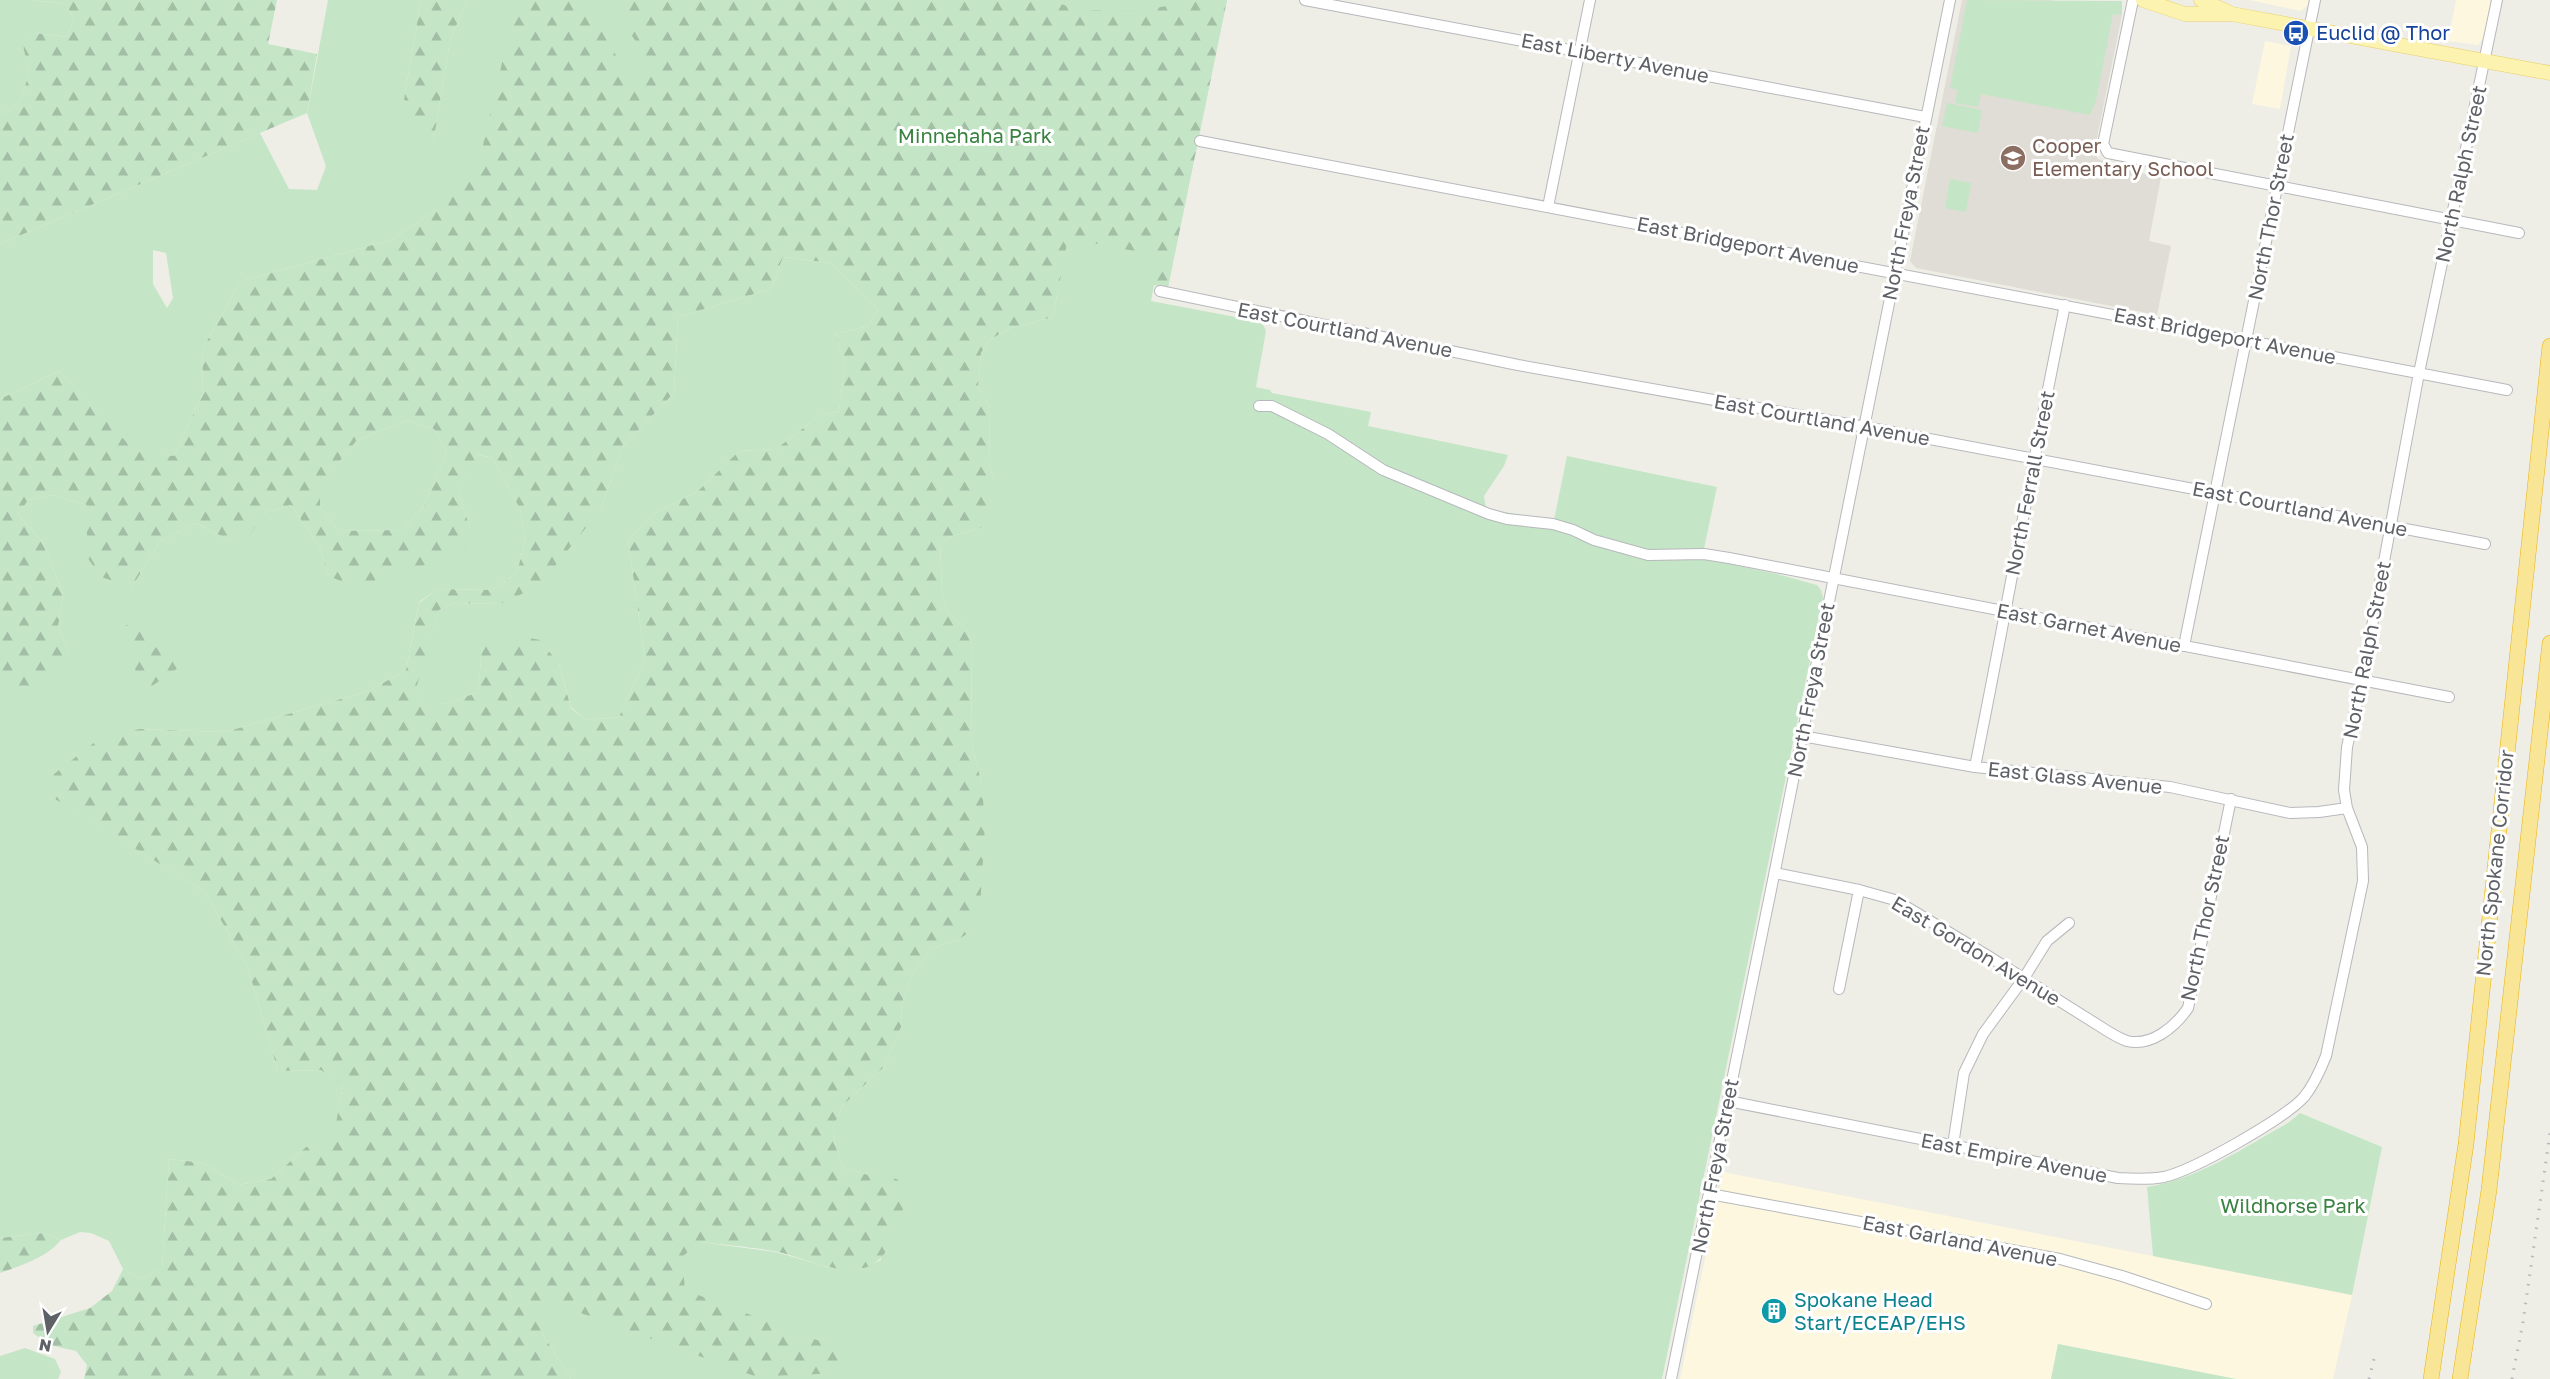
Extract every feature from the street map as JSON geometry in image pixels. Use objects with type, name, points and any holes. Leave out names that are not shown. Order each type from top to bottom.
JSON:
[{"type":"highway","name":"North Spokane Corridor","points":[[2431,1379],[2466,1144],[2550,346]]},
{"type":"highway","name":"North Spokane Corridor","points":[[2460,1379],[2490,1179],[2550,643]]},
{"type":"main road","points":[[2143,0],[2185,14],[2232,14],[2550,73]]},
{"type":"main road","points":[[2201,0],[2232,14]]},
{"type":"street","name":"East Liberty Avenue","points":[[1305,0],[1925,117]]},
{"type":"street","points":[[1548,207],[1590,0]]},
{"type":"street","name":"North Freya Street","points":[[1671,1379],[1950,0]]},
{"type":"street","points":[[2133,0],[2103,144],[2104,150],[2113,155],[2519,233]]},
{"type":"street","name":"North Thor Street","points":[[2184,646],[2315,0]]},
{"type":"street","name":"North Ralph Street","points":[[2288,1112],[2317,1078],[2326,1056],[2363,881],[2362,847],[2347,808],[2344,773],[2347,747],[2362,680],[2419,373],[2497,0]]},
{"type":"street","name":"East Bridgeport Avenue","points":[[1200,141],[2507,390]]},
{"type":"street","name":"East Courtland Avenue","points":[[1160,291],[1518,364],[2216,492],[2391,528],[2485,544]]},
{"type":"street","name":"North Ferrall Street","points":[[1975,767],[2006,613],[2033,458],[2065,305]]},
{"type":"street","name":"East Garnet Avenue","points":[[1259,406],[1272,406],[1290,414],[1328,434],[1383,470],[1488,514],[1507,519],[1553,524],[1594,540],[1648,555],[1704,554],[1729,558],[2449,697]]},
{"type":"street","name":"East Glass Avenue","points":[[1802,736],[1975,767],[2170,787],[2290,813],[2347,808]]},
{"type":"street","name":"North Thor Street","points":[[2167,1030],[2179,1021],[2188,1008],[2230,799]]},
{"type":"street","name":"East Gordon Avenue","points":[[1775,873],[1859,890],[1895,900],[2127,1041],[2143,1041],[2167,1030]]},
{"type":"street","points":[[1839,989],[1859,890]]},
{"type":"street","points":[[1953,1145],[1964,1073],[1983,1034],[2024,978],[2047,941],[2069,923]]},
{"type":"street","name":"East Empire Avenue","points":[[1728,1101],[2118,1178],[2146,1179],[2164,1177],[2189,1168],[2288,1112]]},
{"type":"street","name":"East Garland Avenue","points":[[1710,1194],[2060,1259],[2122,1276],[2206,1304]]},
{"type":"shaded area","name":"Cooper Elementary School","points":[[1962,0],[2050,0],[2122,15],[2094,152],[2098,159],[2109,166],[2151,175],[2158,171],[2162,172],[2149,241],[2171,246],[2157,315],[1916,268],[1910,261]]},
{"type":"shaded area","points":[[2249,0],[2309,0],[2308,5],[2301,11]]},
{"type":"shaded area","points":[[2456,0],[2491,0],[2484,37],[2478,45],[2448,41]]},
{"type":"shaded area","points":[[2265,41],[2291,46],[2280,109],[2252,104]]},
{"type":"shaded area","points":[[1723,1172],[2352,1295],[2333,1379],[2236,1379],[2058,1344],[2051,1379],[1680,1379]]},
{"type":"green space","points":[[0,0],[30,0],[66,4],[74,19],[67,37],[36,33],[23,41],[29,72],[21,101],[0,116]]},
{"type":"green space","points":[[30,0],[277,0],[268,44],[317,54],[307,113],[0,244],[0,116],[21,101],[29,72],[22,41],[36,33],[67,37],[74,19],[66,4]]},
{"type":"green space","name":"Minnehaha Park","points":[[328,0],[421,0],[404,99],[433,144],[450,41],[467,0],[1227,0],[1168,287],[1154,285],[1151,301],[1262,322],[1266,331],[1256,387],[1270,390],[1272,393],[1371,412],[1368,426],[1508,455],[1504,466],[1484,496],[1486,509],[1554,520],[1567,456],[1717,487],[1702,558],[1777,574],[1817,585],[1821,590],[1823,597],[1662,1379],[571,1379],[542,1333],[535,1274],[700,1242],[776,1252],[831,1268],[862,1269],[881,1260],[868,1175],[843,1167],[836,1148],[833,1127],[843,1105],[884,1067],[901,1027],[902,1004],[912,974],[932,948],[957,940],[982,785],[971,741],[972,645],[967,629],[947,612],[942,591],[940,545],[949,537],[981,528],[993,477],[989,464],[990,408],[978,387],[981,353],[988,341],[1008,329],[1053,317],[1058,291],[436,210],[391,240],[241,281],[203,348],[202,395],[174,456],[135,452],[59,371],[0,399],[0,244],[260,133],[289,189],[317,190],[326,166],[307,113]],"holes":[[[153,250],[166,253],[173,298],[167,308],[153,284]]]},
{"type":"green space","points":[[421,0],[467,0],[450,41],[433,144],[420,131],[404,99]]},
{"type":"green space","name":"Minnehaha Park","points":[[513,0],[585,0],[644,106],[646,56],[607,0],[1053,0],[1075,10],[1142,11],[1195,0],[1227,0],[1168,287],[1154,285],[1159,256],[1068,238],[1053,317],[1008,329],[988,341],[981,353],[978,387],[990,408],[989,464],[993,477],[991,511],[981,528],[949,537],[940,545],[942,591],[947,612],[967,629],[972,645],[971,741],[982,785],[985,826],[980,909],[972,931],[957,940],[932,948],[912,974],[902,1004],[901,1027],[884,1067],[843,1105],[833,1127],[836,1148],[843,1167],[868,1175],[897,1179],[901,1185],[904,1197],[903,1209],[897,1231],[878,1261],[865,1268],[851,1270],[774,1251],[700,1242],[682,1257],[685,1290],[846,1351],[839,1373],[757,1377],[553,1303],[547,1313],[542,1333],[571,1379],[84,1379],[87,1365],[76,1351],[49,1345],[33,1333],[33,1326],[90,1308],[112,1291],[123,1269],[141,1279],[162,1268],[169,1159],[204,1163],[238,1185],[271,1179],[306,1147],[333,1139],[343,1086],[321,1070],[278,1071],[248,968],[205,892],[47,794],[54,774],[95,742],[139,729],[225,732],[369,691],[406,670],[419,603],[437,589],[493,590],[517,573],[525,540],[520,509],[493,458],[477,454],[459,495],[470,528],[464,553],[354,587],[329,576],[319,546],[291,505],[264,513],[248,538],[231,541],[196,523],[160,541],[132,587],[101,577],[87,557],[87,505],[53,495],[28,500],[18,515],[43,542],[63,594],[58,627],[69,653],[58,668],[22,693],[0,685],[0,399],[59,371],[135,451],[174,456],[202,395],[203,348],[241,281],[391,240],[445,204],[480,158],[508,37]],"holes":[[[783,257],[831,263],[878,309],[869,326],[835,334],[845,365],[839,411],[819,416],[776,449],[739,451],[698,491],[652,515],[628,540],[645,659],[619,717],[586,720],[571,708],[559,664],[540,640],[524,637],[482,647],[478,692],[450,703],[428,704],[415,692],[439,610],[455,603],[500,604],[539,586],[601,509],[623,446],[674,393],[678,317],[771,289]],[[407,420],[434,429],[447,452],[424,506],[402,530],[339,531],[320,507],[320,485],[357,440]]]},
{"type":"green space","points":[[1967,0],[2122,1],[2122,15],[2113,14],[2096,101],[2090,115],[1981,94],[1978,107],[1955,103],[1958,90],[1950,88]]},
{"type":"green space","points":[[1947,103],[1982,110],[1978,133],[1942,126]]},
{"type":"green space","points":[[1950,179],[1971,183],[1966,212],[1945,208]]},
{"type":"green space","points":[[783,257],[831,263],[878,309],[869,326],[835,334],[845,365],[839,411],[819,416],[776,449],[739,451],[698,491],[652,515],[628,540],[645,659],[619,717],[586,720],[571,707],[559,664],[482,647],[478,692],[450,703],[428,705],[414,691],[439,610],[455,603],[500,604],[601,509],[623,446],[674,393],[678,317],[771,289]]},
{"type":"green space","points":[[407,420],[434,429],[447,452],[424,506],[402,530],[339,531],[320,507],[320,484],[357,440]]},
{"type":"green space","points":[[476,454],[493,458],[520,509],[525,540],[517,573],[493,590],[437,589],[419,602],[406,670],[369,691],[225,732],[139,729],[48,794],[205,892],[248,968],[278,1071],[321,1070],[343,1085],[334,1140],[306,1147],[271,1179],[238,1185],[204,1163],[169,1159],[162,1268],[141,1279],[123,1269],[109,1241],[91,1233],[80,1232],[61,1240],[43,1233],[0,1238],[0,685],[69,653],[58,627],[63,594],[43,542],[18,515],[28,500],[53,495],[87,505],[87,557],[132,587],[160,541],[196,523],[231,541],[264,513],[291,505],[319,546],[329,576],[470,528],[459,495]]},
{"type":"green space","points":[[135,624],[162,654],[184,654],[184,664],[152,686],[137,678],[126,625]]},
{"type":"green space","name":"Wildhorse Park","points":[[2300,1113],[2382,1147],[2352,1295],[2153,1256],[2147,1187],[2202,1170],[2288,1123]]},
{"type":"green space","points":[[43,1233],[61,1240],[41,1256],[0,1273],[0,1238]]},
{"type":"green space","points":[[2058,1344],[2236,1379],[2051,1379]]},
{"type":"green space","points":[[25,1348],[55,1359],[61,1372],[58,1379],[0,1379],[0,1356]]},
{"type":"railway","points":[[2512,1379],[2523,1322],[2550,1133]]},
{"type":"railway","points":[[2369,1379],[2375,1355]]},
{"type":"place","name":"Euclid @ Thor","points":[[2296,33]]},
{"type":"place","name":"Cooper Elementary School","points":[[2013,158]]},
{"type":"place","name":"Spokane Head Start/ECEAP/EHS","points":[[1774,1311]]}]
